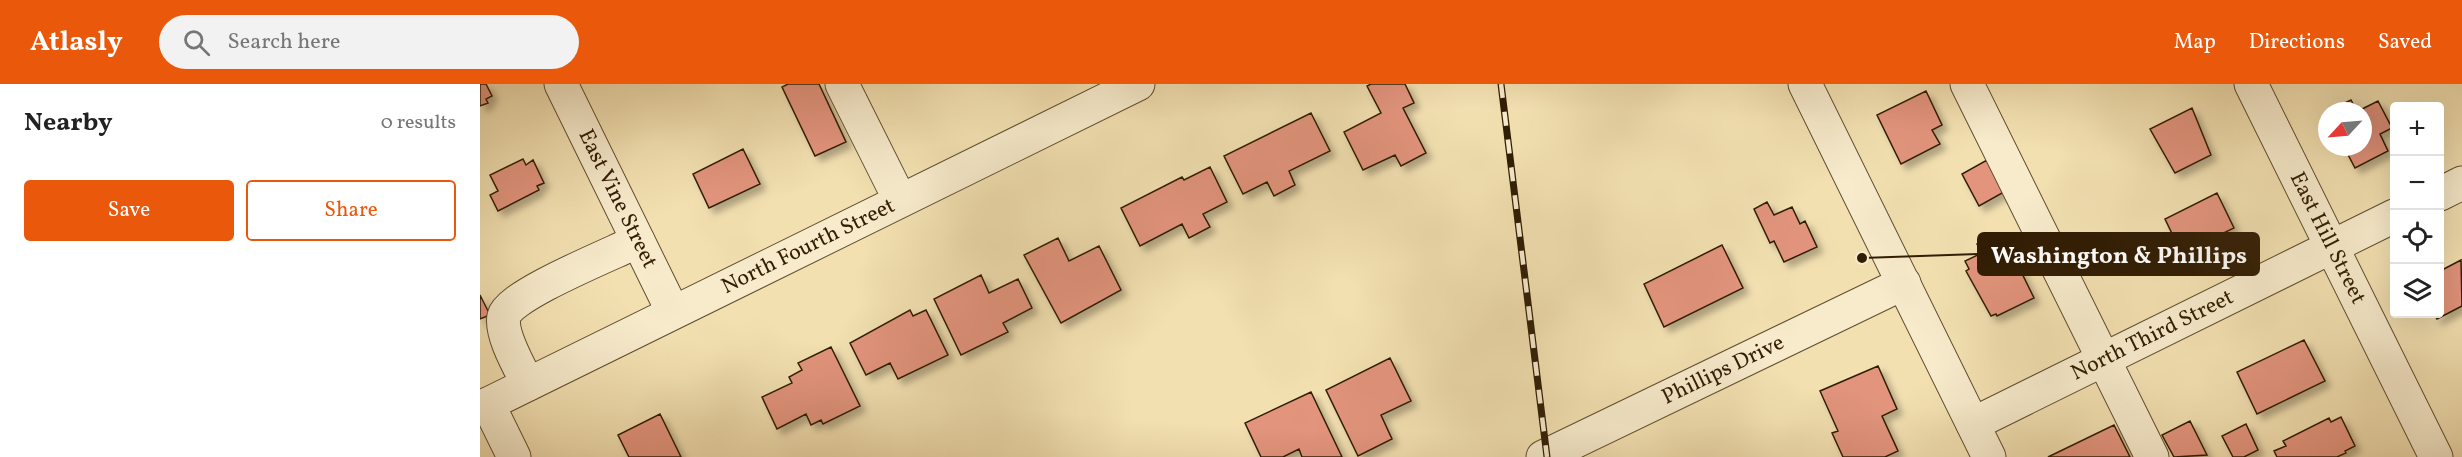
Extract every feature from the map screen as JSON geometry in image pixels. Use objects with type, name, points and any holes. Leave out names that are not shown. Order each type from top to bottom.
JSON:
[{"type":"street","name":"East Vine Street","points":[[561,84],[673,312]]},
{"type":"street","points":[[842,84],[900,200]]},
{"type":"street","points":[[1805,84],[1989,457]]},
{"type":"street","points":[[1967,84],[2105,357],[2152,457]]},
{"type":"street","name":"East Hill Street","points":[[2251,84],[2436,457]]},
{"type":"street","name":"North Fourth Street","points":[[484,406],[1128,86]]},
{"type":"street","points":[[2444,192],[2462,183]]},
{"type":"street","name":"North Third Street","points":[[1973,424],[2390,218]]},
{"type":"street","points":[[528,384],[510,347],[503,318],[508,306],[547,283],[638,241]]},
{"type":"street","name":"Phillips Drive","points":[[1543,457],[1904,283]]},
{"type":"street","points":[[484,406],[514,457]]},
{"type":"building","points":[[480,84],[486,84],[492,96],[486,99],[488,103],[480,106]]},
{"type":"building","points":[[788,84],[819,84],[846,142],[815,156],[782,87]]},
{"type":"building","points":[[1405,84],[1414,103],[1403,108],[1426,153],[1401,166],[1395,155],[1363,170],[1344,132],[1381,113],[1367,86]]},
{"type":"building","points":[[1926,91],[1942,125],[1932,130],[1940,144],[1901,164],[1877,115]]},
{"type":"building","points":[[2378,101],[2390,124],[2390,129],[2380,134],[2388,151],[2355,168],[2349,156],[2372,156],[2372,104]]},
{"type":"building","points":[[2192,108],[2211,155],[2175,173],[2150,129]]},
{"type":"building","points":[[1311,113],[1330,151],[1289,171],[1295,185],[1274,196],[1267,182],[1243,194],[1224,156]]},
{"type":"building","points":[[743,149],[760,184],[709,208],[693,174]]},
{"type":"building","points":[[523,159],[526,165],[533,160],[544,183],[537,186],[539,190],[498,211],[490,195],[498,191],[490,175]]},
{"type":"building","points":[[1987,160],[2004,192],[1979,206],[1962,174]]},
{"type":"building","points":[[1210,167],[1227,202],[1203,214],[1210,227],[1189,238],[1182,224],[1140,246],[1121,208],[1182,177],[1184,180]]},
{"type":"building","points":[[2217,193],[2234,228],[2197,246],[2194,239],[2178,246],[2165,219]]},
{"type":"building","points":[[1767,202],[1774,215],[1792,207],[1800,224],[1805,221],[1817,247],[1784,262],[1774,241],[1770,243],[1754,209]]},
{"type":"building","points":[[1994,236],[1998,245],[2006,241],[2034,298],[1997,316],[1996,314],[1991,316],[1966,271],[1969,269],[1965,261],[1982,253],[1977,244]]},
{"type":"building","points":[[1058,238],[1069,261],[1099,246],[1121,290],[1061,323],[1024,255]]},
{"type":"building","points":[[1722,245],[1743,288],[1664,327],[1644,284]]},
{"type":"building","points":[[2461,260],[2462,306],[2444,315],[2444,269]]},
{"type":"building","points":[[981,275],[989,293],[1018,279],[1032,308],[1003,323],[1008,332],[961,355],[934,299]]},
{"type":"building","points":[[480,295],[490,315],[480,319]]},
{"type":"building","points":[[910,310],[913,316],[926,310],[948,355],[898,379],[890,363],[866,375],[850,343]]},
{"type":"building","points":[[2304,340],[2325,381],[2257,414],[2237,372]]},
{"type":"building","points":[[831,347],[860,406],[823,424],[821,420],[811,425],[806,414],[777,429],[762,397],[792,383],[789,377],[802,370],[798,363]]},
{"type":"building","points":[[1390,358],[1411,401],[1381,415],[1392,439],[1358,456],[1326,390]]},
{"type":"building","points":[[1878,366],[1897,409],[1882,416],[1898,451],[1885,457],[1843,457],[1832,433],[1838,431],[1820,391]]},
{"type":"building","points":[[1311,392],[1342,457],[1302,457],[1299,449],[1283,457],[1261,457],[1245,423]]},
{"type":"building","points":[[660,414],[681,457],[629,457],[618,435]]},
{"type":"building","points":[[2341,417],[2355,446],[2345,451],[2346,453],[2337,457],[2277,457],[2274,451],[2286,446],[2283,441],[2329,418],[2331,422]]},
{"type":"building","points":[[2190,421],[2207,455],[2174,457],[2162,435]]},
{"type":"building","points":[[2246,424],[2258,450],[2244,457],[2233,457],[2222,436]]},
{"type":"building","points":[[2114,425],[2130,457],[2048,457]]},
{"type":"railway","points":[[1501,84],[1547,457]]},
{"type":"place","name":"Washington & Phillips","points":[[1862,258]]}]
